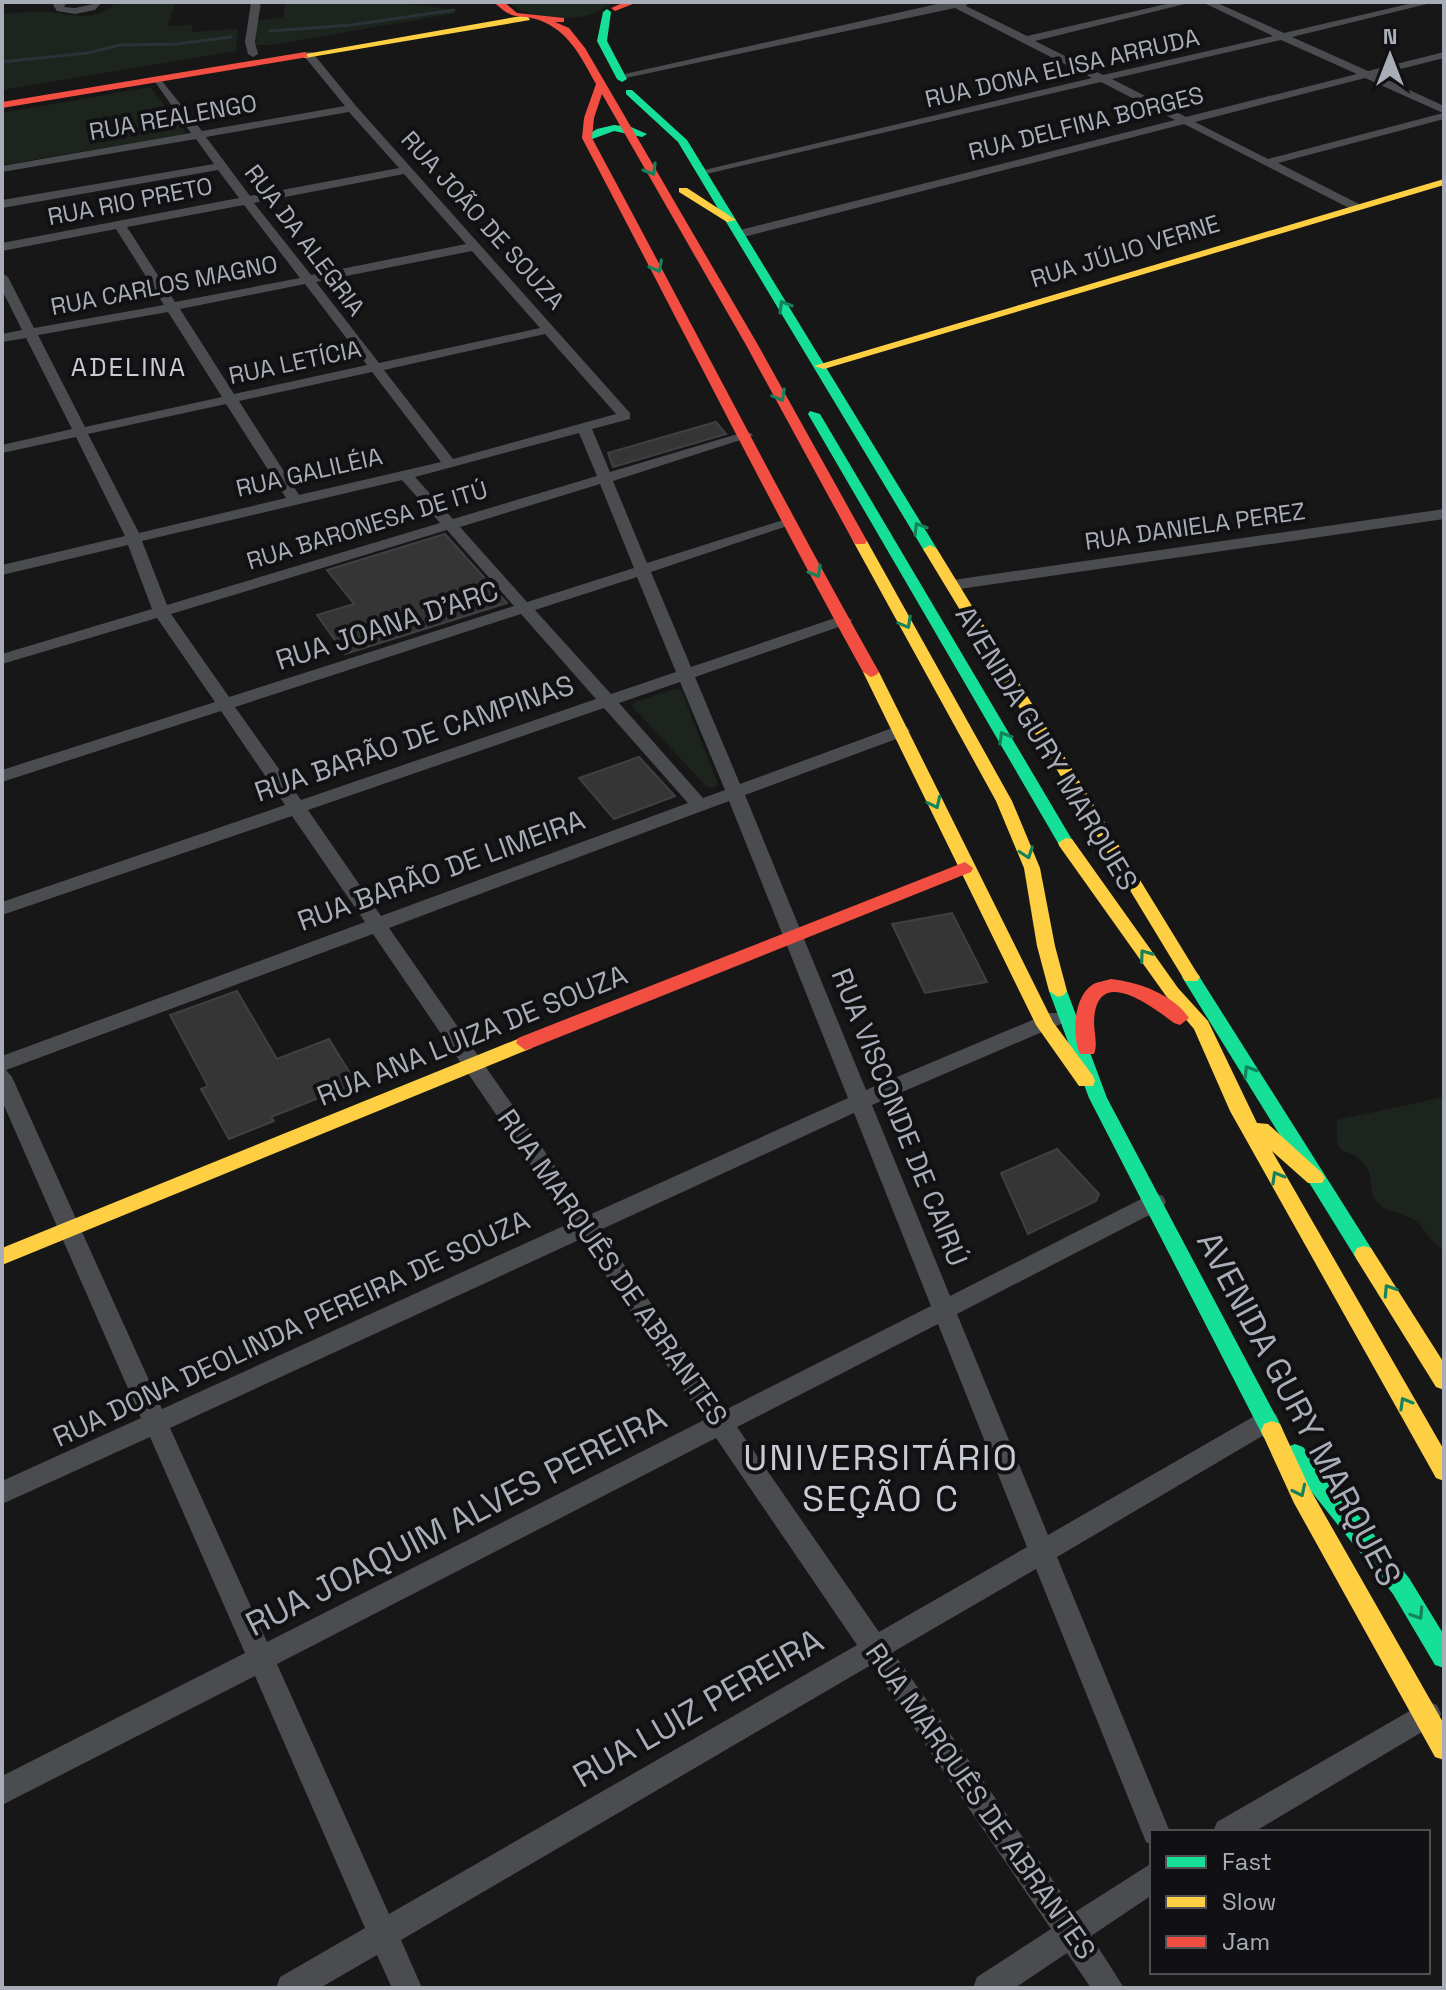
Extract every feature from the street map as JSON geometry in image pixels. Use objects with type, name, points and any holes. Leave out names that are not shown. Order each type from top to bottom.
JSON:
[{"type":"main road","points":[[2,105],[253,54],[463,17],[497,2]]},
{"type":"main road","name":"AVENIDA GURY MARQUES","points":[[497,2],[506,11],[566,30],[601,83],[752,345],[1004,801],[1032,868],[1046,946],[1054,1019]]},
{"type":"main road","points":[[2,95],[214,69],[535,19],[583,18],[634,2]]},
{"type":"main road","name":"AVENIDA GURY MARQUES","points":[[614,7],[602,41],[663,157],[768,336]]},
{"type":"main road","points":[[214,69],[250,59],[253,54]]},
{"type":"main road","points":[[601,83],[595,108],[586,125],[587,138],[599,130],[626,128],[642,134],[663,157]]},
{"type":"main road","name":"AVENIDA GURY MARQUES","points":[[625,84],[676,132],[702,172],[1206,1002],[1444,1381]]},
{"type":"main road","name":"AVENIDA GURY MARQUES","points":[[587,138],[746,436],[788,523],[844,620],[901,731],[965,868],[1054,1019],[1155,1202],[1302,1496],[1444,1748]]},
{"type":"main road","name":"RUA JÚLIO VERNE","points":[[820,366],[1444,182]]},
{"type":"main road","points":[[683,190],[736,227]]},
{"type":"main road","name":"AVENIDA GURY MARQUES","points":[[807,402],[1076,860],[1172,992],[1202,1026],[1240,1111],[1444,1471]]},
{"type":"main road","name":"RUA ANA LUIZA DE SOUZA","points":[[2,1257],[793,934],[965,868]]},
{"type":"main road","points":[[1098,1098],[1082,1027],[1090,995],[1101,988],[1118,985],[1137,988],[1157,998],[1216,1054]]},
{"type":"main road","points":[[1202,1026],[1206,1002]]},
{"type":"main road","points":[[1240,1111],[1315,1178]]},
{"type":"main road","points":[[1267,1421],[1401,1586],[1444,1657]]},
{"type":"street","points":[[62,2],[58,5],[60,9],[75,11],[92,8],[97,2]]},
{"type":"street","points":[[253,54],[250,42],[256,2]]},
{"type":"street","points":[[625,84],[971,2]]},
{"type":"street","points":[[1024,40],[1188,2]]},
{"type":"street","points":[[1207,2],[1444,113]]},
{"type":"street","name":"RUA DONA ELISA ARRUDA","points":[[702,172],[1430,2]]},
{"type":"street","points":[[954,4],[1355,207]]},
{"type":"street","name":"RUA JOÃO DE SOUZA","points":[[308,54],[352,108],[625,416]]},
{"type":"street","name":"RUA DELFINA BORGES","points":[[736,227],[1184,121],[1444,55]]},
{"type":"street","name":"RUA DA ALEGRIA","points":[[161,75],[198,135],[247,201],[450,464]]},
{"type":"street","name":"RUA REALENGO","points":[[2,169],[352,108]]},
{"type":"street","points":[[1265,163],[1444,113]]},
{"type":"street","points":[[2,204],[221,166]]},
{"type":"street","name":"RUA RIO PRETO","points":[[2,247],[408,170]]},
{"type":"street","points":[[120,225],[294,500]]},
{"type":"street","name":"RUA CARLOS MAGNO","points":[[2,338],[476,246]]},
{"type":"street","name":"RUA MARQUÊS DE ABRANTES","points":[[2,277],[133,537],[161,611],[1109,1988]]},
{"type":"street","name":"RUA LETÍCIA","points":[[2,449],[551,329]]},
{"type":"street","name":"RUA GALILÉIA","points":[[2,570],[450,464],[625,416]]},
{"type":"street","name":"RUA VISCONDE DE CAIRÚ","points":[[584,427],[793,934],[858,1102],[946,1309],[1155,1830]]},
{"type":"street","name":"RUA BARONESA DE ITÚ","points":[[2,659],[746,436]]},
{"type":"street","points":[[405,474],[700,805]]},
{"type":"street","name":"RUA DANIELA PEREZ","points":[[953,585],[1444,514]]},
{"type":"street","name":"RUA JOANA D'ARC","points":[[2,776],[788,523]]},
{"type":"street","name":"RUA BARÃO DE CAMPINAS","points":[[2,909],[844,620]]},
{"type":"street","name":"RUA BARÃO DE LIMEIRA","points":[[2,1064],[901,731]]},
{"type":"street","name":"RUA DONA DEOLINDA PEREIRA DE SOUZA","points":[[2,1493],[858,1102],[1054,1019],[1090,995]]},
{"type":"street","points":[[2,1077],[407,1988]]},
{"type":"street","name":"RUA JOAQUIM ALVES PEREIRA","points":[[2,1791],[1155,1202]]},
{"type":"street","name":"RUA LUIZ PEREIRA","points":[[291,1988],[1267,1421]]},
{"type":"street","points":[[1230,1830],[1427,1714]]},
{"type":"street","points":[[988,1988],[1150,1879]]},
{"type":"shaded area","points":[[176,2],[167,26],[193,25],[191,32],[238,29],[236,51],[2,90],[2,14],[42,12],[92,15],[115,3]]},
{"type":"shaded area","points":[[286,2],[403,4],[456,13],[256,45],[257,21],[283,17]]},
{"type":"shaded area","points":[[508,2],[613,2],[590,14],[560,18],[531,14]]},
{"type":"shaded area","points":[[150,87],[187,134],[2,165],[2,113]]},
{"type":"shaded area","points":[[674,689],[681,690],[718,784],[714,788],[707,787],[632,706],[635,702]]},
{"type":"shaded area","points":[[1444,1097],[1444,1250],[1414,1220],[1376,1201],[1366,1166],[1340,1148],[1337,1120]]},
{"type":"building","points":[[716,422],[726,434],[613,467],[608,453]]},
{"type":"building","points":[[445,534],[507,603],[345,654],[317,615],[354,604],[327,570]]},
{"type":"building","points":[[639,757],[675,796],[614,819],[579,778]]},
{"type":"building","points":[[952,913],[987,982],[925,993],[892,924]]},
{"type":"building","points":[[237,991],[277,1059],[329,1039],[356,1083],[271,1117],[274,1121],[229,1139],[201,1089],[208,1086],[170,1015]]},
{"type":"building","points":[[1057,1149],[1099,1194],[1096,1201],[1028,1234],[1001,1173]]},
{"type":"waterway","points":[[270,31],[351,25],[454,10]]},
{"type":"waterway","points":[[2,62],[87,53],[120,45],[176,44],[231,37]]},
{"type":"traffic: fast","points":[[607,12],[602,41],[622,79]]},
{"type":"traffic: fast","points":[[629,92],[682,140],[930,549]]},
{"type":"traffic: fast","points":[[587,138],[614,128],[642,134]]},
{"type":"traffic: fast","points":[[814,414],[1066,843]]},
{"type":"traffic: fast","points":[[1191,977],[1364,1254]]},
{"type":"traffic: fast","points":[[1058,991],[1098,1098],[1272,1431]]},
{"type":"traffic: fast","points":[[1295,1454],[1401,1586],[1444,1657]]},
{"type":"traffic: slow","points":[[305,55],[527,18]]},
{"type":"traffic: slow","points":[[820,366],[1444,182]]},
{"type":"traffic: slow","points":[[683,190],[731,220]]},
{"type":"traffic: slow","points":[[860,541],[1004,801],[1032,868],[1046,946],[1058,991]]},
{"type":"traffic: slow","points":[[930,549],[1191,977]]},
{"type":"traffic: slow","points":[[871,672],[1045,1025],[1086,1081]]},
{"type":"traffic: slow","points":[[1066,843],[1172,992],[1202,1026],[1240,1111],[1444,1471]]},
{"type":"traffic: slow","points":[[2,1257],[525,1043]]},
{"type":"traffic: slow","points":[[1261,1129],[1315,1178]]},
{"type":"traffic: slow","points":[[1364,1254],[1444,1381]]},
{"type":"traffic: slow","points":[[1272,1431],[1302,1496],[1444,1748]]},
{"type":"traffic: jam","points":[[498,2],[515,15],[561,20]]},
{"type":"traffic: jam","points":[[615,8],[634,2]]},
{"type":"traffic: jam","points":[[543,20],[566,30],[580,48],[752,345],[860,541]]},
{"type":"traffic: jam","points":[[2,105],[305,55]]},
{"type":"traffic: jam","points":[[601,83],[589,118],[587,138],[746,436],[788,523],[871,672]]},
{"type":"traffic: jam","points":[[525,1043],[965,868]]},
{"type":"traffic: jam","points":[[1087,1049],[1085,1021],[1089,1001],[1098,990],[1111,986],[1126,987],[1162,1004],[1180,1018]]},
{"type":"district","name":"ADELINA","points":[[129,367]]},
{"type":"district","name":"UNIVERSITÁRIO SEÇÃO C","points":[[881,1478]]}]
